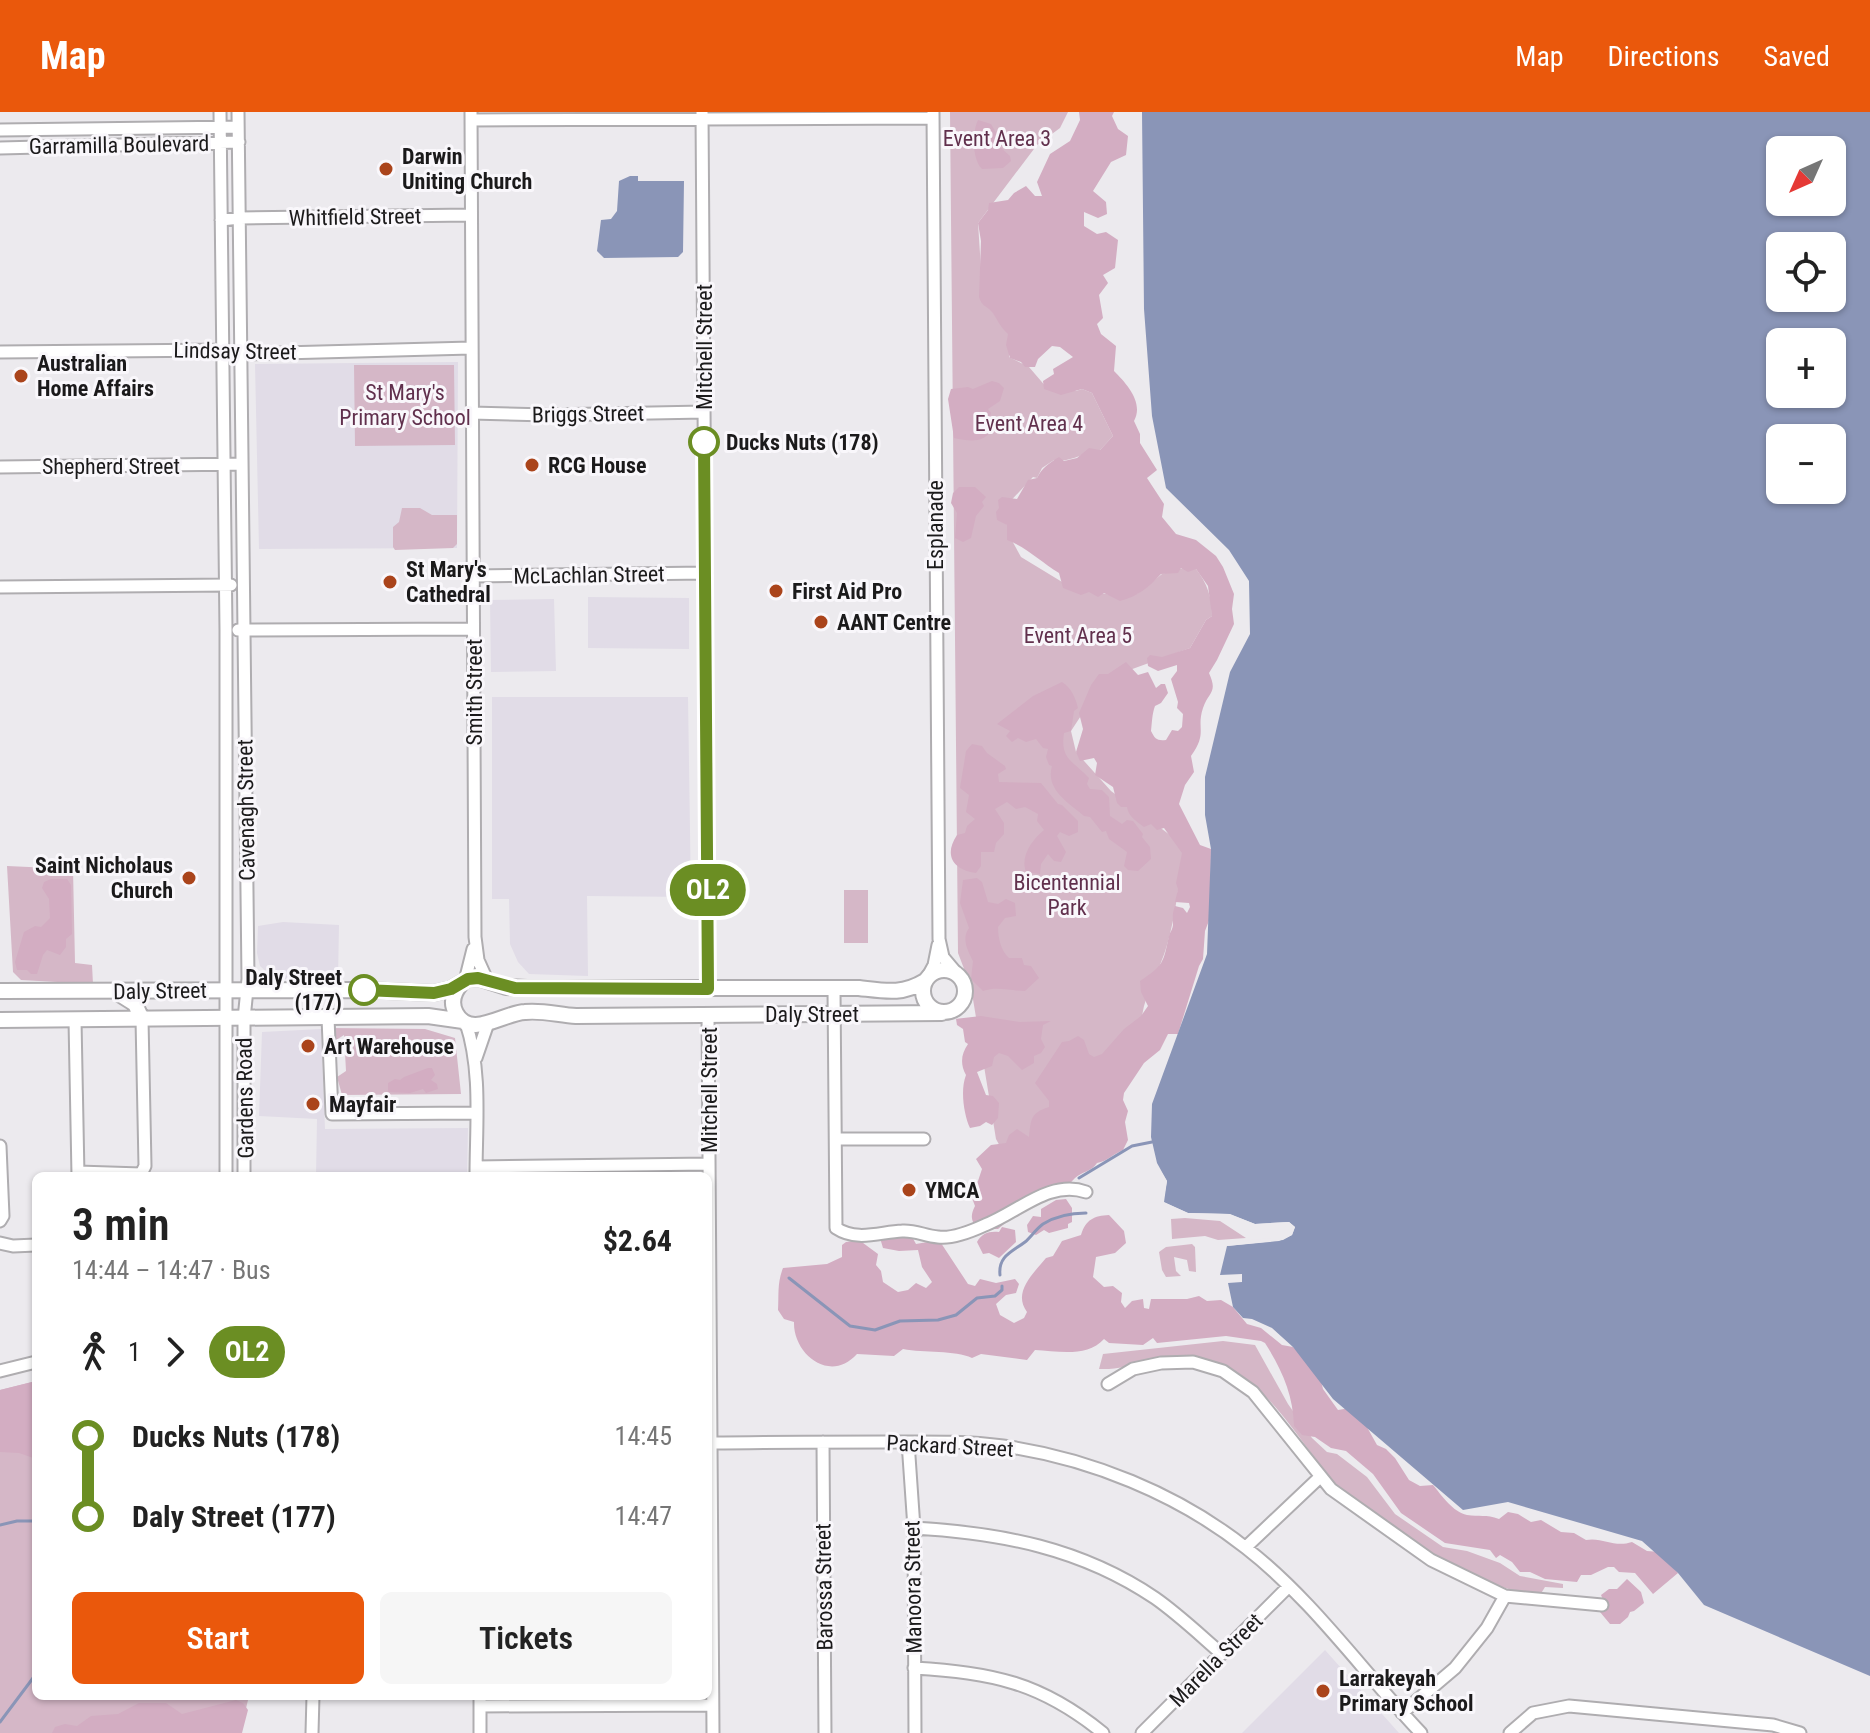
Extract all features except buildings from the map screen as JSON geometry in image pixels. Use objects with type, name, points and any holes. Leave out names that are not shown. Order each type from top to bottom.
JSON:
[{"type":"main road","name":"Daly Street","points":[[489,981],[506,987],[527,988],[859,988],[896,993],[913,988],[935,971],[945,970],[959,976]]},
{"type":"main road","points":[[926,979],[924,998],[931,1008],[942,1013],[952,1011],[962,1002],[965,989],[959,976]]},
{"type":"main road","points":[[473,978],[489,981],[498,989],[501,1002],[490,1022],[478,1026],[464,1022],[456,1013],[453,1002],[455,992],[463,982],[473,978]]},
{"type":"main road","name":"Daly Street","points":[[0,991],[226,989],[422,993],[445,991],[463,982]]},
{"type":"main road","name":"Mitchell Street","points":[[708,989],[708,1014]]},
{"type":"main road","points":[[75,992],[75,1020]]},
{"type":"main road","points":[[116,992],[135,1004],[142,1019]]},
{"type":"main road","name":"Daly Street","points":[[490,1022],[505,1015],[529,1011],[576,1016],[942,1013]]},
{"type":"main road","name":"Daly Street","points":[[0,1020],[428,1016],[464,1022]]},
{"type":"street","name":"Cavenagh Street","points":[[220,112],[226,585],[226,1019]]},
{"type":"street","name":"Cavenagh Street","points":[[238,112],[248,990],[244,1019]]},
{"type":"street","points":[[471,116],[933,115]]},
{"type":"street","name":"Esplanade","points":[[926,979],[934,965],[939,939],[933,115]]},
{"type":"street","name":"Smith Street","points":[[471,116],[475,937],[478,960],[489,981]]},
{"type":"street","name":"Mitchell Street","points":[[702,116],[708,989]]},
{"type":"street","name":"Garramilla Boulevard","points":[[0,130],[238,127]]},
{"type":"street","name":"Garramilla Boulevard","points":[[0,148],[239,142]]},
{"type":"street","name":"Whitfield Street","points":[[240,218],[470,215]]},
{"type":"street","points":[[221,220],[240,218]]},
{"type":"street","name":"Lindsay Street","points":[[0,352],[222,350],[242,354],[471,348]]},
{"type":"street","name":"Briggs Street","points":[[471,413],[704,412]]},
{"type":"street","points":[[223,465],[242,464]]},
{"type":"street","name":"Shepherd Street","points":[[0,467],[223,465]]},
{"type":"street","name":"McLachlan Street","points":[[473,576],[706,573]]},
{"type":"street","points":[[0,587],[243,585]]},
{"type":"street","points":[[226,630],[473,629]]},
{"type":"street","points":[[226,888],[246,887]]},
{"type":"street","name":"Smith Street","points":[[463,982],[472,958],[475,937]]},
{"type":"street","name":"Esplanade","points":[[939,939],[943,957],[959,976]]},
{"type":"street","points":[[834,989],[836,1228],[872,1236],[914,1231],[941,1238],[986,1225],[1051,1192],[1068,1188],[1086,1192]]},
{"type":"street","name":"Mitchell Street","points":[[708,1014],[709,1172]]},
{"type":"street","points":[[328,1018],[332,1114],[476,1113]]},
{"type":"street","points":[[142,1019],[145,1166],[142,1172]]},
{"type":"street","name":"Gardens Road","points":[[226,1019],[226,1172]]},
{"type":"street","name":"Gardens Road","points":[[244,1019],[244,1172]]},
{"type":"street","points":[[75,1020],[78,1172]]},
{"type":"street","points":[[464,1022],[472,1043],[475,1067],[476,1172],[709,1164]]},
{"type":"street","points":[[475,1067],[490,1022]]},
{"type":"street","points":[[227,1115],[245,1115]]},
{"type":"street","points":[[837,1139],[924,1139]]},
{"type":"street","points":[[0,1146],[3,1244],[32,1245]]},
{"type":"street","points":[[1108,1384],[1133,1369],[1161,1363],[1193,1362],[1223,1371],[1253,1392],[1320,1477],[1348,1503],[1431,1560],[1505,1596],[1602,1605]]},
{"type":"street","points":[[0,1371],[32,1363]]},
{"type":"street","name":"Barossa Street","points":[[823,1442],[825,1733]]},
{"type":"street","name":"Manoora Street","points":[[908,1442],[914,1528],[915,1733]]},
{"type":"street","name":"Packard Street","points":[[712,1443],[958,1442],[1006,1447],[1086,1465],[1168,1499],[1246,1547],[1289,1586],[1421,1733]]},
{"type":"street","name":"Mitchell Street","points":[[712,1443],[713,1733]]},
{"type":"street","points":[[1246,1547],[1320,1477]]},
{"type":"street","points":[[914,1528],[966,1531],[1019,1539],[1079,1559],[1155,1598],[1222,1654]]},
{"type":"street","name":"Marella Street","points":[[1142,1733],[1289,1586]]},
{"type":"street","points":[[1402,1713],[1455,1668],[1487,1628],[1505,1596]]},
{"type":"street","points":[[914,1668],[991,1676],[1023,1684],[1052,1697],[1103,1733]]},
{"type":"street","points":[[312,1733],[313,1700]]},
{"type":"street","points":[[480,1733],[480,1701],[712,1705]]},
{"type":"street","points":[[1510,1733],[1533,1713],[1569,1706],[1773,1725],[1800,1733]]},
{"type":"shaded area","name":"St Mary's Primary School","points":[[458,362],[457,548],[259,549],[255,364]]},
{"type":"shaded area","points":[[588,597],[689,598],[689,649],[588,648]]},
{"type":"shaded area","points":[[554,599],[556,671],[491,672],[490,600]]},
{"type":"shaded area","points":[[492,697],[688,697],[691,897],[587,896],[588,976],[529,974],[518,962],[510,944],[509,899],[492,899]]},
{"type":"shaded area","points":[[283,922],[339,925],[338,979],[283,979],[271,976],[260,966],[258,926]]},
{"type":"shaded area","points":[[321,1029],[325,1129],[468,1128],[467,1172],[316,1172],[317,1119],[259,1116],[262,1032]]},
{"type":"shaded area","name":"Larrakeyah Primary School","points":[[1325,1650],[1399,1733],[1242,1733]]},
{"type":"green space","name":"Bicentennial Park","points":[[950,112],[1068,112],[1060,128],[1037,145],[978,223],[983,299],[1009,334],[1009,357],[1029,367],[1047,388],[1082,389],[1092,393],[1113,436],[1100,450],[1066,460],[1054,460],[1042,468],[1037,478],[1033,477],[1003,509],[1010,537],[1021,557],[1072,588],[1112,595],[1137,594],[1162,574],[1183,568],[1196,569],[1208,591],[1212,609],[1212,616],[1206,620],[1190,648],[1105,679],[1071,731],[1076,752],[1111,791],[1170,835],[1183,851],[1179,886],[1167,945],[1142,1016],[1013,1170],[996,1139],[971,987],[958,953]]},
{"type":"green space","points":[[1079,112],[1114,112],[1112,116],[1118,129],[1128,136],[1126,155],[1111,162],[1093,191],[1106,202],[1107,214],[1098,218],[1084,212],[1084,226],[1097,234],[1106,232],[1118,240],[1115,268],[1103,275],[1108,283],[1099,295],[1103,318],[1097,324],[1101,334],[1116,346],[1114,371],[1129,388],[1135,401],[1137,414],[1134,421],[1140,443],[1157,470],[1147,478],[1164,504],[1162,517],[1176,534],[1196,540],[1216,556],[1234,594],[1234,624],[1209,673],[1213,688],[1205,702],[1199,741],[1191,756],[1194,772],[1185,785],[1179,804],[1200,845],[1211,849],[1210,918],[1205,931],[1203,959],[1178,1034],[1168,1034],[1160,1050],[1144,1063],[1124,1093],[1123,1100],[1128,1111],[1125,1122],[1128,1140],[1123,1150],[1097,1163],[1043,1203],[1038,1205],[1033,1197],[1026,1202],[1019,1216],[998,1229],[980,1232],[972,1220],[975,1206],[969,1190],[978,1181],[982,1169],[976,1159],[991,1145],[1006,1143],[1009,1135],[1017,1129],[1029,1137],[1033,1117],[1049,1107],[1049,1101],[1035,1083],[1062,1042],[1078,1036],[1094,1057],[1102,1054],[1124,1029],[1141,1016],[1148,1006],[1141,992],[1140,981],[1154,971],[1164,958],[1175,906],[1187,913],[1190,907],[1189,903],[1175,902],[1182,853],[1164,828],[1157,830],[1151,824],[1144,827],[1136,821],[1127,807],[1117,803],[1113,787],[1095,775],[1097,763],[1094,758],[1080,761],[1076,752],[1083,729],[1079,713],[1091,685],[1099,674],[1108,674],[1126,662],[1138,675],[1148,672],[1156,688],[1165,684],[1168,693],[1153,712],[1151,731],[1155,738],[1166,740],[1172,730],[1178,731],[1182,727],[1183,714],[1177,708],[1171,679],[1177,665],[1158,671],[1148,666],[1147,658],[1150,655],[1162,657],[1190,648],[1206,620],[1212,616],[1208,586],[1196,569],[1188,572],[1181,568],[1178,573],[1161,574],[1142,591],[1120,601],[1104,593],[1098,597],[1089,592],[1081,595],[1063,588],[1059,573],[1007,540],[1007,525],[997,520],[998,500],[1002,497],[1017,499],[1028,480],[1037,478],[1052,461],[1059,457],[1064,461],[1077,458],[1089,448],[1100,450],[1113,436],[1092,393],[1082,389],[1061,395],[1044,389],[1043,381],[1054,374],[1053,369],[1073,357],[1060,347],[1052,346],[1038,359],[1035,367],[1025,367],[1010,358],[1006,345],[1008,334],[979,297],[981,241],[978,223],[988,210],[989,203],[1008,200],[1026,186],[1035,196],[1042,196],[1037,182],[1050,154],[1070,141],[1080,120]]},
{"type":"green space","name":"Event Area 3","points":[[978,120],[991,124],[1001,141],[999,146],[1010,156],[1011,161],[1003,168],[982,169],[979,165],[974,145]]},
{"type":"green space","name":"St Mary's Primary School","points":[[354,365],[454,365],[455,445],[355,446]]},
{"type":"green space","points":[[992,381],[1004,388],[1000,401],[988,409],[991,413],[988,424],[992,429],[989,434],[980,439],[954,438],[948,399],[951,389],[973,389]]},
{"type":"green space","points":[[959,487],[975,487],[986,497],[982,502],[984,506],[976,516],[971,538],[963,542],[955,538],[957,513],[951,503],[953,493]]},
{"type":"green space","points":[[402,508],[420,508],[432,515],[457,515],[457,544],[453,548],[395,550],[393,527],[399,522]]},
{"type":"green space","points":[[1062,682],[1073,694],[1078,708],[1074,711],[1071,731],[1064,733],[1066,754],[1089,778],[1087,784],[1090,789],[1102,790],[1109,797],[1110,816],[1122,824],[1127,820],[1133,821],[1143,834],[1150,847],[1151,859],[1138,871],[1128,870],[1124,866],[1127,852],[1109,839],[1106,831],[1102,832],[1090,817],[1065,801],[1055,789],[1052,766],[1046,757],[1048,749],[1043,748],[1036,739],[1026,742],[1018,738],[1012,742],[1006,736],[1010,731],[997,724],[1033,696]]},
{"type":"green space","points":[[972,744],[982,746],[1005,766],[1006,769],[998,774],[999,782],[1041,783],[1058,804],[1078,821],[1078,832],[1069,836],[1060,832],[1057,836],[1066,852],[1061,862],[1054,861],[1048,854],[1041,864],[1040,874],[1026,872],[1028,849],[1044,830],[1037,821],[1038,814],[1025,807],[1016,809],[1007,802],[995,809],[1004,823],[1004,834],[996,843],[994,852],[981,852],[981,866],[976,873],[962,869],[953,861],[951,849],[957,835],[965,833],[967,826],[975,819],[966,812],[969,795],[960,788],[966,751]]},
{"type":"green space","points":[[7,866],[73,869],[75,963],[92,965],[93,984],[21,980],[13,972]]},
{"type":"green space","points":[[977,878],[982,882],[988,902],[998,904],[1006,899],[1015,903],[1016,916],[1005,918],[998,927],[999,936],[1006,955],[1022,958],[1024,965],[1031,966],[1039,978],[1025,991],[983,991],[971,979],[973,961],[965,941],[969,928],[960,903],[963,880]]},
{"type":"green space","points":[[67,879],[71,885],[72,934],[66,939],[66,947],[60,955],[47,950],[37,974],[17,970],[15,962],[24,932],[35,926],[41,927],[50,918],[49,899],[42,888],[44,882]]},
{"type":"green space","points":[[844,890],[868,890],[868,943],[844,943]]},
{"type":"green space","points":[[981,1016],[1020,1022],[1051,1021],[1043,1025],[1041,1039],[1045,1047],[1034,1056],[1034,1063],[1022,1070],[1008,1056],[999,1053],[994,1057],[992,1066],[977,1072],[986,1095],[993,1096],[999,1103],[998,1118],[992,1125],[986,1122],[970,1128],[964,1102],[966,1075],[962,1063],[968,1044],[956,1019],[946,1020]]},
{"type":"green space","points":[[330,1028],[425,1029],[455,1038],[461,1094],[342,1095],[337,1077],[346,1071],[344,1035],[333,1042]]},
{"type":"green space","points":[[432,1068],[435,1075],[431,1080],[438,1089],[426,1093],[423,1089],[410,1093],[388,1092],[388,1083]]},
{"type":"green space","points":[[1066,1199],[1072,1208],[1072,1222],[1068,1228],[1049,1233],[1044,1230],[1036,1235],[1028,1232],[1027,1225],[1033,1216],[1041,1217],[1041,1209],[1056,1200]]},
{"type":"green space","points":[[1109,1215],[1124,1231],[1126,1243],[1115,1253],[1096,1257],[1093,1277],[1104,1287],[1113,1286],[1122,1293],[1121,1302],[1125,1308],[1132,1301],[1143,1299],[1144,1308],[1149,1309],[1151,1299],[1199,1296],[1207,1301],[1221,1300],[1233,1307],[1247,1324],[1261,1328],[1282,1345],[1293,1347],[1318,1369],[1323,1389],[1338,1410],[1350,1408],[1363,1420],[1377,1445],[1395,1458],[1409,1480],[1420,1486],[1433,1485],[1457,1511],[1499,1519],[1508,1512],[1531,1522],[1541,1520],[1561,1532],[1574,1533],[1586,1540],[1620,1544],[1632,1542],[1647,1551],[1660,1552],[1678,1573],[1653,1594],[1635,1573],[1619,1572],[1614,1567],[1581,1575],[1577,1582],[1545,1579],[1530,1572],[1520,1572],[1512,1562],[1500,1555],[1496,1558],[1490,1550],[1445,1543],[1401,1513],[1373,1474],[1346,1451],[1331,1448],[1315,1437],[1302,1435],[1294,1426],[1289,1393],[1281,1373],[1261,1341],[1226,1336],[1157,1343],[1153,1338],[1143,1345],[1109,1343],[1104,1339],[1080,1351],[1035,1350],[1027,1360],[981,1354],[972,1358],[903,1349],[894,1356],[857,1354],[836,1366],[815,1361],[806,1354],[795,1334],[794,1322],[784,1319],[778,1310],[783,1268],[827,1264],[842,1257],[842,1245],[846,1242],[859,1240],[878,1254],[876,1265],[883,1282],[898,1292],[908,1290],[916,1283],[926,1288],[932,1282],[922,1267],[918,1250],[883,1248],[880,1238],[911,1235],[916,1244],[939,1240],[968,1284],[975,1286],[980,1279],[996,1283],[1015,1279],[1019,1284],[1016,1293],[1006,1295],[996,1304],[1000,1315],[1014,1323],[1024,1318],[1027,1312],[1022,1297],[1026,1283],[1046,1258],[1053,1256],[1062,1241],[1081,1235],[1091,1219]]},
{"type":"green space","points":[[1171,1219],[1220,1221],[1246,1238],[1218,1240],[1205,1236],[1172,1239]]},
{"type":"green space","points":[[1002,1227],[1015,1230],[1016,1242],[999,1258],[989,1253],[983,1254],[977,1242],[979,1239],[986,1233],[999,1232]]},
{"type":"green space","points":[[1192,1244],[1195,1247],[1196,1272],[1189,1271],[1187,1260],[1174,1257],[1176,1271],[1181,1276],[1166,1277],[1159,1252],[1166,1247]]},
{"type":"green space","points":[[1223,1341],[1255,1345],[1288,1404],[1312,1438],[1327,1452],[1337,1454],[1367,1477],[1395,1514],[1443,1547],[1467,1551],[1500,1563],[1520,1576],[1563,1584],[1563,1588],[1545,1587],[1540,1595],[1498,1586],[1457,1568],[1419,1546],[1344,1492],[1268,1399],[1233,1370],[1196,1357],[1167,1358],[1127,1367],[1099,1369],[1103,1354]]},
{"type":"green space","points":[[32,1382],[32,1700],[248,1700],[240,1733],[0,1733],[0,1390]]},
{"type":"green space","points":[[32,1382],[32,1458],[0,1452],[0,1390]]},
{"type":"green space","points":[[1627,1579],[1641,1592],[1644,1603],[1630,1612],[1620,1624],[1610,1624],[1600,1612],[1604,1602],[1601,1595],[1609,1589],[1617,1589]]},
{"type":"green space","points":[[236,1700],[248,1710],[242,1733],[52,1733],[55,1727],[65,1724],[77,1726],[91,1716],[118,1714],[139,1703],[166,1703],[182,1714]]},
{"type":"water","points":[[1142,112],[1870,112],[1870,1676],[1704,1605],[1678,1573],[1642,1541],[1508,1502],[1463,1510],[1333,1399],[1293,1347],[1272,1328],[1243,1318],[1233,1307],[1228,1283],[1242,1282],[1242,1274],[1220,1275],[1227,1246],[1283,1240],[1292,1235],[1295,1227],[1289,1222],[1255,1224],[1229,1214],[1188,1213],[1163,1202],[1167,1181],[1157,1163],[1151,1137],[1152,1104],[1207,954],[1211,849],[1205,815],[1205,777],[1230,672],[1250,634],[1249,581],[1229,550],[1166,488],[1152,416],[1144,309]]},
{"type":"water","points":[[638,176],[638,181],[684,181],[683,252],[678,257],[604,258],[597,251],[601,220],[611,219],[617,211],[619,181]]},
{"type":"pier","points":[[1151,1156],[1167,1181],[1164,1202],[1188,1213],[1230,1214],[1255,1224],[1289,1222],[1295,1227],[1292,1235],[1279,1241],[1227,1246],[1228,1242],[1282,1237],[1290,1228],[1282,1225],[1255,1228],[1229,1218],[1204,1219],[1175,1213],[1160,1204],[1163,1182]]},
{"type":"waterway","points":[[1079,1178],[1132,1146],[1152,1142]]},
{"type":"waterway","points":[[1000,1275],[1004,1259],[1043,1224],[1064,1216],[1086,1213]]},
{"type":"waterway","points":[[789,1278],[850,1326],[875,1330],[900,1321],[938,1320],[956,1315],[977,1298],[995,1296],[1002,1286]]},
{"type":"waterway","points":[[0,1525],[32,1521]]},
{"type":"waterway","points":[[0,1722],[32,1679]]},
{"type":"bus line","name":"OL2","points":[[364,990],[434,993],[478,978],[515,988],[708,989],[704,442]]},
{"type":"place","name":"Darwin Uniting Church","points":[[386,169]]},
{"type":"place","name":"Australian Home Affairs","points":[[21,376]]},
{"type":"place","name":"Ducks Nuts (178)","points":[[704,442]]},
{"type":"place","name":"RCG House","points":[[532,465]]},
{"type":"place","name":"St Mary's Cathedral","points":[[390,582]]},
{"type":"place","name":"First Aid Pro","points":[[776,591]]},
{"type":"place","name":"AANT Centre","points":[[821,622]]},
{"type":"place","name":"Saint Nicholaus Church","points":[[189,878]]},
{"type":"place","name":"Daly Street (177)","points":[[364,990]]},
{"type":"place","name":"Art Warehouse","points":[[308,1046]]},
{"type":"place","name":"Mayfair","points":[[313,1104]]},
{"type":"place","name":"YMCA","points":[[909,1190]]},
{"type":"place","name":"Larrakeyah Primary School","points":[[1323,1691]]},
{"type":"park label","name":"Event Area 4","points":[[1029,423]]},
{"type":"park label","name":"Event Area 5","points":[[1078,635]]}]
